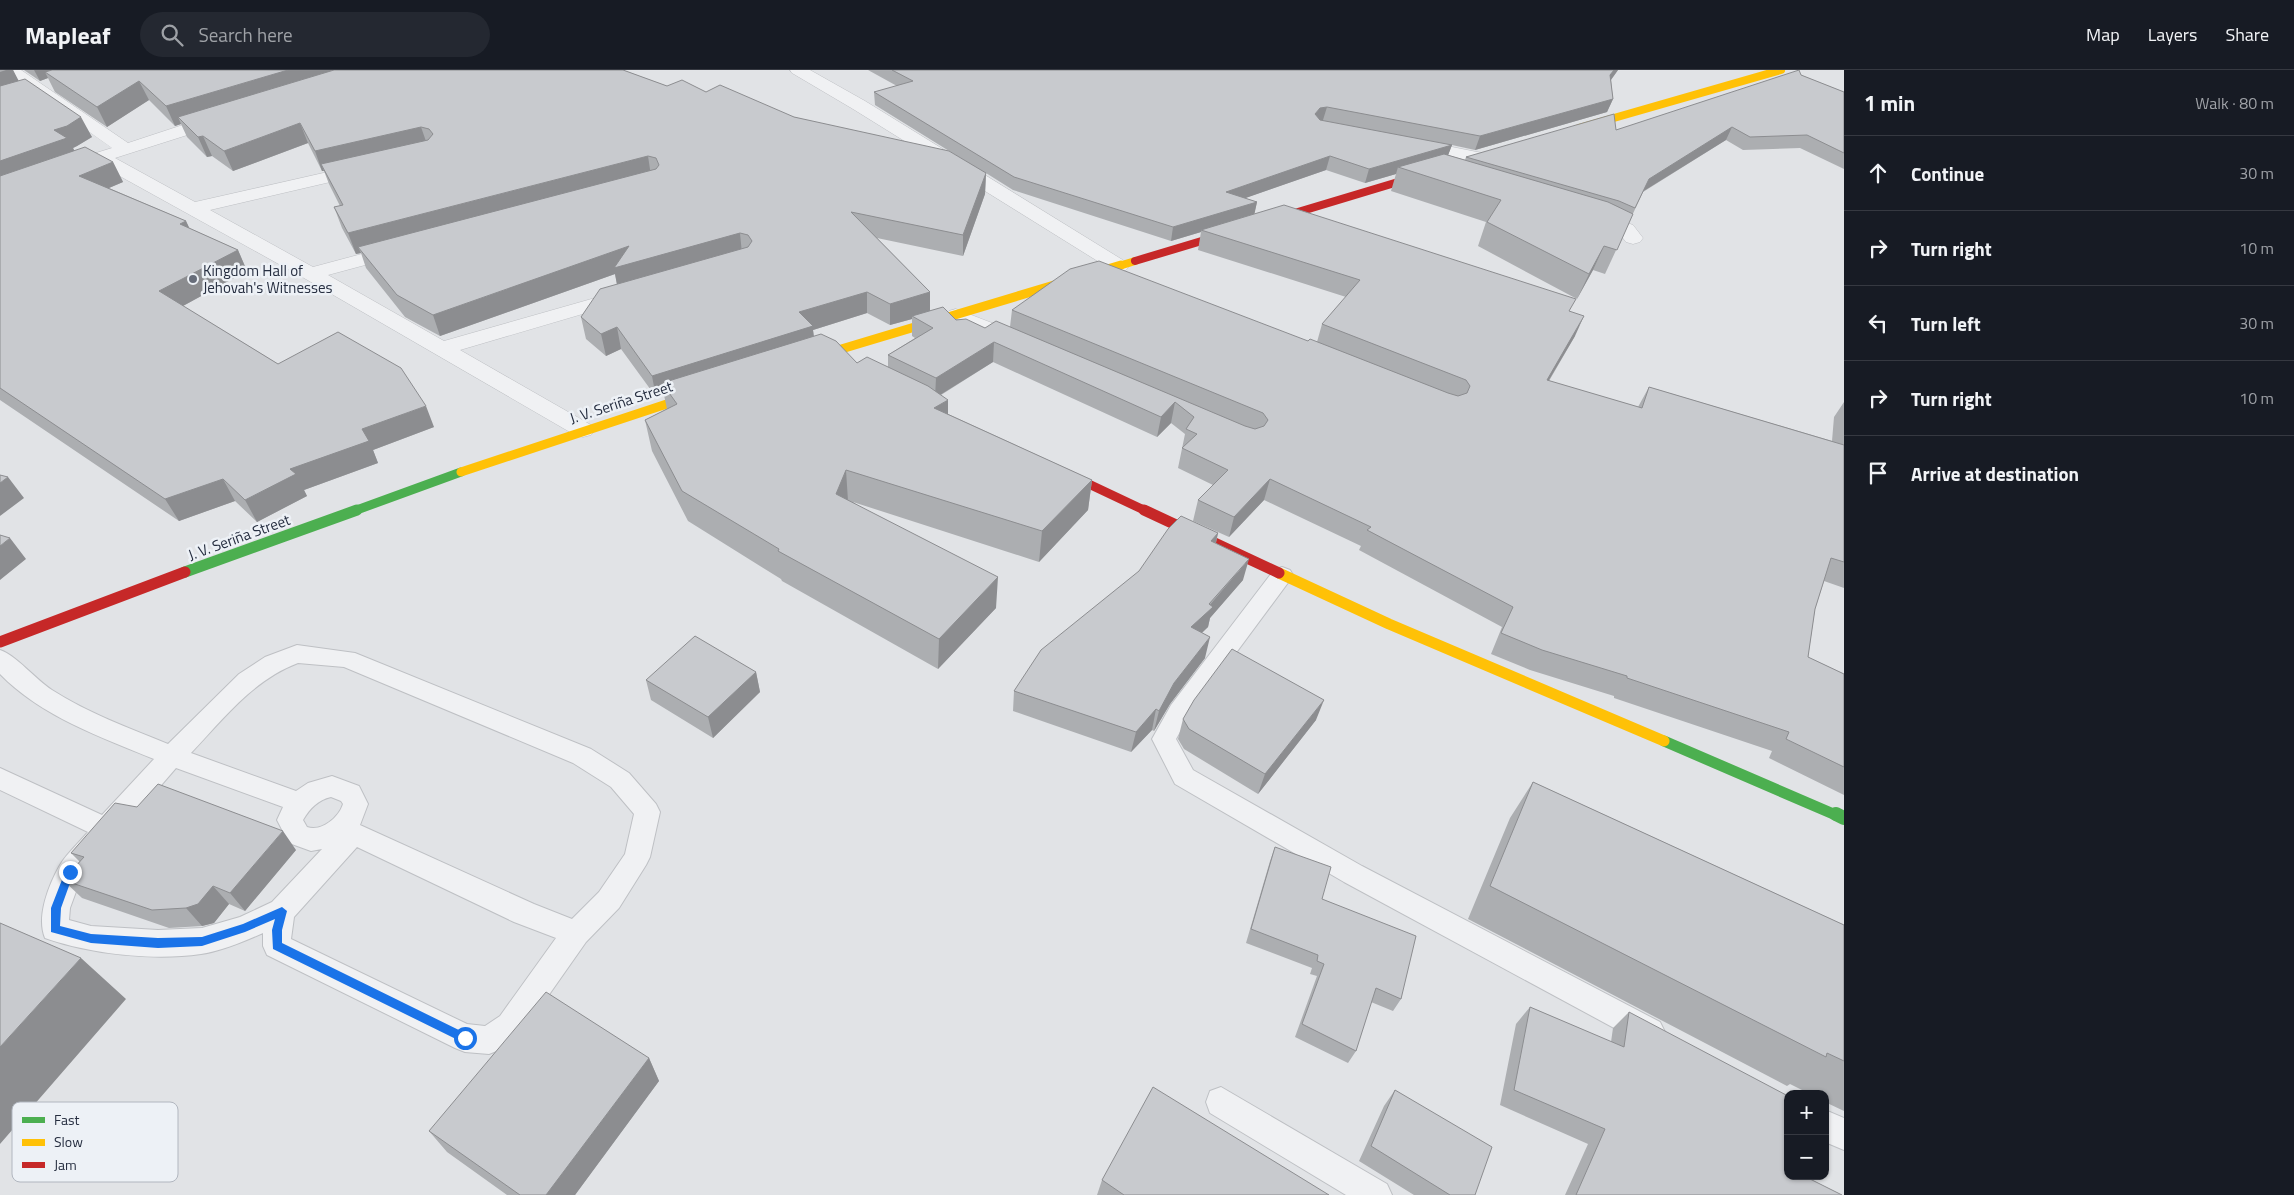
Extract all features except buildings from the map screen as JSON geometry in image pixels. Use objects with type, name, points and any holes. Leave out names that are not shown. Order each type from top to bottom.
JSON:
[{"type":"main road","points":[[1570,131],[1781,70]]},
{"type":"main road","points":[[797,362],[956,315],[1119,272],[1482,156]]},
{"type":"main road","points":[[825,354],[842,363]]},
{"type":"main road","name":"J. V. Seriña Street","points":[[0,642],[170,578],[583,430],[713,389]]},
{"type":"main road","points":[[1045,463],[1389,624],[1844,818]]},
{"type":"street","points":[[10,70],[125,149]]},
{"type":"street","points":[[798,70],[867,110],[1119,272]]},
{"type":"street","points":[[19,95],[56,83]]},
{"type":"street","points":[[72,167],[231,115]]},
{"type":"street","points":[[1400,142],[1482,156]]},
{"type":"street","points":[[99,157],[311,274],[583,430]]},
{"type":"street","points":[[191,209],[381,165]]},
{"type":"street","points":[[1577,212],[1626,229],[1633,238]]},
{"type":"street","points":[[311,274],[416,246]]},
{"type":"street","points":[[442,349],[640,292]]},
{"type":"street","points":[[956,315],[1038,350]]},
{"type":"lane","points":[[1282,574],[1178,712],[1164,739],[1184,777],[1353,874],[1675,1045]]},
{"type":"lane","points":[[282,911],[245,928],[202,941],[158,943],[91,939],[55,929],[56,908],[70,872],[106,829],[171,757],[247,680],[273,663],[298,654],[347,659],[582,756],[620,780],[647,812],[637,857],[609,900],[576,933],[510,1026],[488,1040],[465,1038],[277,946],[277,930],[282,911],[348,830],[356,805],[353,795],[344,788],[332,786],[318,789],[298,802],[290,820],[292,830],[301,837],[314,839],[348,830],[524,913],[576,933]]},
{"type":"lane","points":[[0,659],[18,680],[62,709],[171,757],[298,802]]},
{"type":"lane","points":[[0,778],[106,829]]},
{"type":"lane","points":[[1221,1102],[1376,1195]]},
{"type":"lane","points":[[1829,1127],[1844,1135]]},
{"type":"traffic: fast","points":[[185,572],[461,472]]},
{"type":"traffic: fast","points":[[1664,741],[1844,818]]},
{"type":"traffic: slow","points":[[1579,128],[1781,70]]},
{"type":"traffic: slow","points":[[808,359],[1135,261]]},
{"type":"traffic: slow","points":[[461,472],[700,393]]},
{"type":"traffic: slow","points":[[1279,573],[1389,624],[1664,741]]},
{"type":"traffic: jam","points":[[1135,261],[1428,173]]},
{"type":"traffic: jam","points":[[1057,469],[1279,573]]},
{"type":"traffic: jam","points":[[0,642],[185,572]]},
{"type":"place","name":"Kingdom Hall of Jehovah's Witnesses","points":[[193,279]]},
{"type":"route","points":[[70,872],[56,908],[55,929],[91,939],[158,943],[202,941],[245,928],[282,911],[277,930],[277,946],[465,1038]]}]
